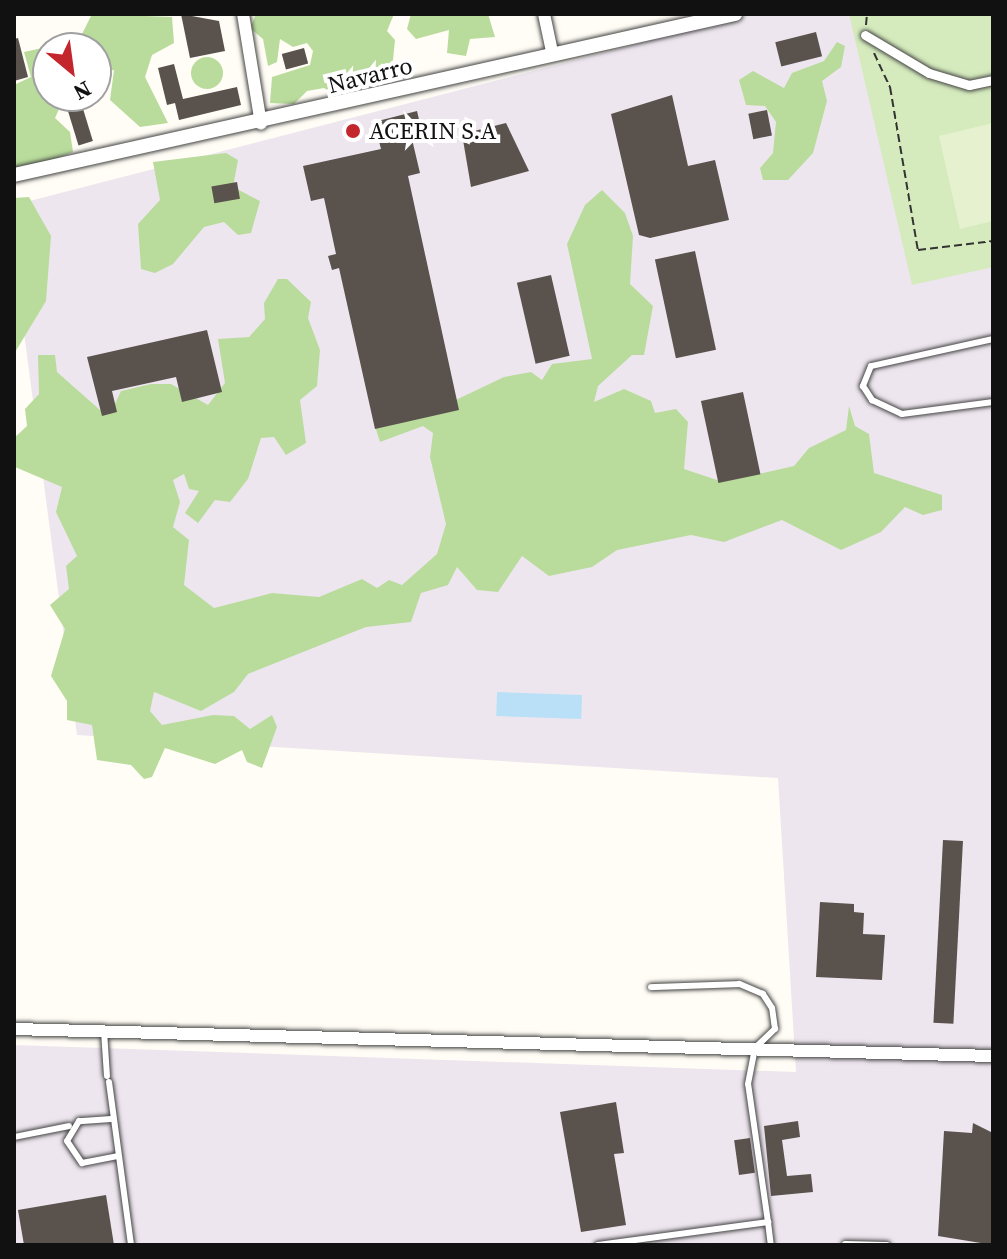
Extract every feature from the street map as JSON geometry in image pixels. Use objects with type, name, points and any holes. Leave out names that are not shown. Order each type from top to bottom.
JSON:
[{"type":"street","points":[[243,14],[261,124]]},
{"type":"street","points":[[544,14],[552,53]]},
{"type":"street","name":"Navarro","points":[[14,175],[261,124],[552,53],[735,14]]},
{"type":"street","points":[[865,35],[929,73],[969,85],[993,80]]},
{"type":"street","points":[[14,1029],[993,1056]]},
{"type":"lane","points":[[993,339],[863,373],[872,400],[902,414],[993,402]]},
{"type":"lane","points":[[651,987],[755,989],[772,1008],[775,1029],[755,1048],[748,1084],[771,1245]]},
{"type":"lane","points":[[104,1031],[111,1119],[131,1245]]},
{"type":"lane","points":[[14,1137],[111,1119]]},
{"type":"lane","points":[[69,1126],[70,1151],[82,1163],[117,1156]]},
{"type":"lane","points":[[598,1245],[768,1222]]},
{"type":"lane","points":[[845,1244],[887,1245]]},
{"type":"path","points":[[890,87],[918,250],[993,241]]},
{"type":"shaded area","points":[[754,14],[993,14],[993,1245],[14,1245],[14,1045],[796,1072],[778,778],[77,735],[14,257],[14,205]]},
{"type":"green space","points":[[92,14],[172,17],[174,43],[152,55],[145,77],[168,123],[140,127],[112,102],[112,32],[83,32]]},
{"type":"green space","points":[[256,14],[394,14],[387,31],[395,40],[393,60],[372,83],[350,83],[335,95],[324,88],[307,91],[294,104],[270,103],[272,77],[310,65],[313,51],[307,43],[293,47],[280,39],[277,62],[268,66],[263,39],[250,28]]},
{"type":"green space","points":[[411,14],[488,14],[495,37],[470,39],[466,56],[447,53],[449,30],[416,39],[407,29]]},
{"type":"green space","points":[[849,14],[993,14],[993,267],[912,285]]},
{"type":"green space","points":[[837,42],[845,46],[841,67],[822,81],[827,101],[813,153],[788,180],[763,180],[760,168],[773,153],[776,122],[765,106],[746,105],[739,80],[753,71],[784,88],[792,73],[824,61]]},
{"type":"green space","points":[[32,50],[32,112],[58,112],[55,118],[70,132],[73,152],[14,175],[14,85],[31,77],[24,52]]},
{"type":"green space","points":[[207,57],[218,62],[223,73],[218,84],[207,89],[196,84],[191,73],[196,62]]},
{"type":"green space","points":[[993,123],[993,221],[960,229],[939,136]]},
{"type":"green space","points":[[226,153],[238,160],[233,187],[260,201],[251,233],[238,235],[224,222],[204,227],[173,264],[155,273],[141,269],[138,224],[160,200],[153,162]]},
{"type":"green space","points":[[602,190],[625,213],[633,236],[630,284],[653,306],[644,355],[632,355],[598,386],[594,402],[624,389],[651,401],[655,413],[676,409],[688,422],[684,469],[723,482],[794,466],[809,448],[846,430],[849,406],[855,426],[869,434],[874,473],[942,495],[942,510],[923,515],[905,507],[881,532],[841,550],[782,520],[724,542],[691,535],[617,550],[592,567],[549,576],[522,556],[498,592],[477,590],[457,567],[448,585],[421,593],[411,622],[366,627],[248,674],[234,692],[201,711],[154,692],[150,711],[162,725],[213,715],[234,716],[250,729],[272,715],[277,727],[262,768],[247,762],[242,750],[215,764],[165,748],[152,777],[144,779],[131,765],[97,760],[92,725],[67,720],[67,701],[51,676],[65,629],[50,605],[69,589],[66,566],[77,556],[56,512],[62,487],[15,467],[14,438],[27,426],[25,409],[39,394],[38,355],[55,355],[57,372],[100,410],[114,406],[121,391],[151,384],[171,384],[208,405],[225,383],[218,339],[249,337],[265,319],[264,303],[278,279],[287,279],[311,302],[308,318],[320,350],[317,386],[300,400],[306,443],[286,455],[274,437],[261,438],[248,479],[230,502],[215,500],[198,523],[185,513],[199,491],[189,489],[184,474],[173,480],[180,502],[173,527],[189,540],[184,585],[214,608],[272,593],[319,597],[362,579],[377,588],[389,580],[402,585],[437,554],[446,524],[430,457],[433,433],[423,426],[380,442],[374,423],[441,407],[504,377],[531,372],[542,380],[552,364],[592,359],[567,244],[585,205]]},
{"type":"green space","points":[[29,197],[51,236],[46,301],[14,354],[14,198]]},
{"type":"water","points":[[497,692],[582,695],[581,719],[496,716]]},
{"type":"building","points":[[181,14],[219,21],[225,51],[190,58]]},
{"type":"building","points":[[816,32],[822,56],[781,66],[775,42]]},
{"type":"building","points":[[18,38],[28,77],[14,81],[14,39]]},
{"type":"building","points":[[304,48],[308,63],[286,69],[282,54]]},
{"type":"building","points":[[174,64],[183,99],[237,87],[241,105],[179,120],[175,103],[167,105],[158,68]]},
{"type":"building","points":[[672,95],[688,166],[715,160],[729,220],[650,238],[639,235],[611,114]]},
{"type":"building","points":[[767,110],[772,136],[753,139],[748,114]]},
{"type":"building","points":[[417,111],[422,132],[411,135],[420,173],[408,176],[459,410],[375,429],[339,268],[332,270],[328,256],[336,254],[324,198],[311,201],[303,166],[381,149],[374,122]]},
{"type":"building","points":[[68,112],[84,112],[93,141],[79,145]]},
{"type":"building","points":[[506,123],[529,171],[471,187],[462,134]]},
{"type":"building","points":[[237,182],[240,199],[214,203],[211,187]]},
{"type":"building","points":[[695,251],[716,350],[676,358],[655,260]]},
{"type":"building","points":[[551,275],[570,356],[536,364],[517,283]]},
{"type":"building","points":[[207,330],[222,392],[182,402],[176,377],[112,391],[117,412],[102,416],[87,357]]},
{"type":"building","points":[[743,392],[760,474],[718,483],[701,401]]},
{"type":"building","points":[[943,840],[963,841],[953,1024],[933,1023]]},
{"type":"building","points":[[820,902],[854,904],[854,912],[864,913],[863,934],[885,935],[882,980],[816,977]]},
{"type":"building","points":[[616,1102],[624,1153],[614,1154],[626,1225],[581,1232],[560,1112]]},
{"type":"building","points":[[798,1121],[800,1137],[782,1140],[787,1176],[811,1174],[813,1192],[771,1196],[764,1126]]},
{"type":"building","points":[[973,1123],[993,1133],[993,1245],[938,1236],[944,1131],[972,1133]]},
{"type":"building","points":[[750,1138],[755,1173],[739,1175],[734,1140]]},
{"type":"building","points":[[106,1195],[114,1245],[24,1245],[18,1210]]},
{"type":"place","name":"ACERIN S.A","points":[[353,131]]}]
